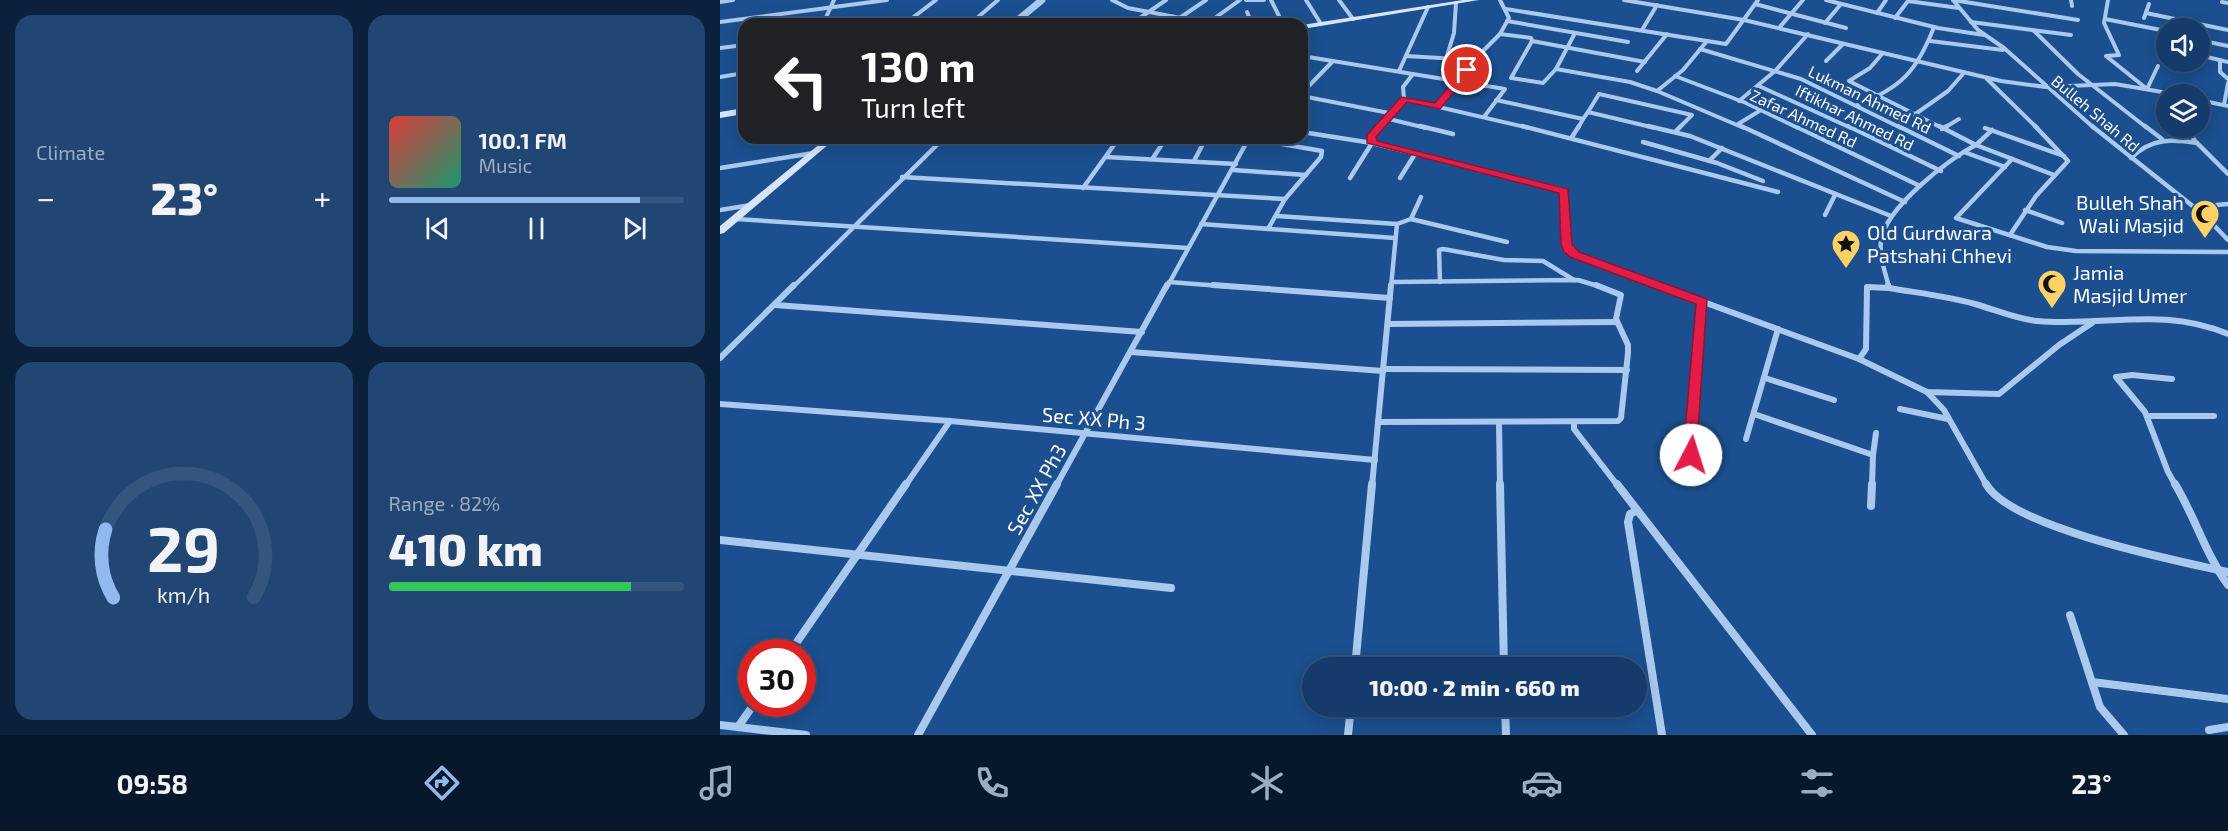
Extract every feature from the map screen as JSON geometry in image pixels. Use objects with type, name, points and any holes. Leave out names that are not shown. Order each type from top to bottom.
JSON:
[{"type":"main road","points":[[1308,26],[1476,0]]},
{"type":"main road","points":[[720,115],[738,112]]},
{"type":"main road","points":[[720,231],[825,144]]},
{"type":"street","points":[[720,2],[732,0]]},
{"type":"street","points":[[826,18],[834,0]]},
{"type":"street","points":[[750,18],[887,0]]},
{"type":"street","points":[[913,18],[936,0]]},
{"type":"street","points":[[977,18],[998,0]]},
{"type":"street","points":[[1020,18],[1042,0]]},
{"type":"street","points":[[1112,0],[1128,8],[1186,18]]},
{"type":"street","points":[[1140,18],[1166,0]]},
{"type":"street","points":[[1181,17],[1206,0]]},
{"type":"street","points":[[1217,18],[1240,0]]},
{"type":"street","points":[[1246,0],[1264,0]]},
{"type":"street","points":[[1271,0],[1280,18]]},
{"type":"street","points":[[1306,0],[1321,24]]},
{"type":"street","points":[[1339,0],[1353,19]]},
{"type":"street","points":[[1437,106],[1460,81],[1474,60],[1500,34],[1509,14],[1500,0]]},
{"type":"street","points":[[1624,0],[1744,20],[1987,79],[2046,87],[2115,84],[2156,91]]},
{"type":"street","points":[[1779,28],[1803,0]]},
{"type":"street","points":[[1826,0],[1934,27],[1984,35]]},
{"type":"street","points":[[1825,23],[1850,0]]},
{"type":"street","points":[[1877,13],[1886,0]]},
{"type":"street","points":[[1953,0],[2078,20]]},
{"type":"street","name":"Bulleh Shah Rd","points":[[1953,0],[1984,35],[2005,50],[2131,158],[2194,207],[2228,240]]},
{"type":"street","points":[[2071,0],[2072,6]]},
{"type":"street","points":[[2108,0],[2105,20],[2120,55],[2106,56],[2147,89]]},
{"type":"street","points":[[1506,9],[1726,44],[1756,1],[1790,14],[1846,28]]},
{"type":"street","points":[[1895,18],[1908,1],[1959,8]]},
{"type":"street","points":[[2222,2],[2228,3]]},
{"type":"street","points":[[1446,58],[1454,33],[1456,3]]},
{"type":"street","points":[[2144,18],[2149,4]]},
{"type":"street","points":[[1642,30],[1657,5]]},
{"type":"street","points":[[1399,71],[1428,7]]},
{"type":"street","points":[[1247,12],[1250,18]]},
{"type":"street","points":[[2146,13],[2228,30]]},
{"type":"street","points":[[720,22],[738,20]]},
{"type":"street","points":[[2105,20],[2156,29]]},
{"type":"street","points":[[1507,21],[1628,42]]},
{"type":"street","points":[[1971,22],[2071,35]]},
{"type":"street","points":[[1857,105],[1905,80],[1920,63],[1934,27]]},
{"type":"street","points":[[2033,30],[2093,85],[2162,139]]},
{"type":"street","points":[[1532,41],[1511,78],[1543,83],[1556,69],[1575,33]]},
{"type":"street","points":[[1500,34],[1531,38],[1532,41],[1645,62]]},
{"type":"street","points":[[1637,70],[1667,34]]},
{"type":"street","points":[[1739,101],[1775,71],[1808,34]]},
{"type":"street","points":[[1657,91],[1675,76],[1707,41]]},
{"type":"street","points":[[1930,41],[2005,50]]},
{"type":"street","points":[[2210,42],[2228,46]]},
{"type":"street","points":[[1826,61],[1843,44]]},
{"type":"street","points":[[720,48],[738,46]]},
{"type":"street","name":"Lukman Ahmed Rd","points":[[1700,49],[1810,82],[1959,156]]},
{"type":"street","points":[[1882,54],[1870,68],[1849,81],[1876,97],[1976,145],[2054,175]]},
{"type":"street","points":[[1406,56],[1474,60]]},
{"type":"street","points":[[1308,57],[1505,89],[1484,117]]},
{"type":"street","points":[[2210,58],[2228,62]]},
{"type":"street","points":[[2210,102],[2226,105],[2228,81],[2220,72],[2220,60]]},
{"type":"street","points":[[1308,88],[1333,61]]},
{"type":"street","points":[[1556,69],[1630,82],[1657,91],[1738,124],[1802,157],[1905,202]]},
{"type":"street","points":[[2147,89],[2156,70]]},
{"type":"street","points":[[720,77],[738,74]]},
{"type":"street","points":[[1350,177],[1372,143],[1371,137],[1394,114],[1404,99],[1403,87],[1413,74]]},
{"type":"street","points":[[1914,115],[1948,91],[1963,74]]},
{"type":"street","name":"Zafar Ahmed Rd","points":[[1675,76],[1761,110],[1920,186]]},
{"type":"street","points":[[1987,79],[2068,158]]},
{"type":"street","name":"Iftikhar Ahmed Rd","points":[[1759,86],[1941,171]]},
{"type":"street","points":[[1572,137],[1599,94],[1692,115],[1675,132]]},
{"type":"street","points":[[1308,96],[1394,114]]},
{"type":"street","points":[[1404,99],[1572,137],[1778,192]]},
{"type":"street","points":[[1496,100],[1583,119]]},
{"type":"street","points":[[1738,124],[1761,110]]},
{"type":"street","points":[[1588,112],[1675,132],[1722,148],[1892,216]]},
{"type":"street","points":[[1389,119],[1453,134]]},
{"type":"street","points":[[1942,129],[1959,119]]},
{"type":"street","points":[[1985,128],[2068,158]]},
{"type":"street","points":[[1889,288],[1881,245],[1882,234],[1892,216],[1920,186],[1976,145],[1992,130]]},
{"type":"street","points":[[1308,133],[1372,143],[1564,191],[1567,244],[1568,249],[1574,255],[1859,359],[1928,392],[1999,394],[2059,345],[2092,323]]},
{"type":"street","points":[[2194,138],[2228,174]]},
{"type":"street","points":[[2131,158],[2140,147],[2162,139],[2197,143]]},
{"type":"street","points":[[1643,142],[1709,161],[1763,181]]},
{"type":"street","points":[[720,358],[938,144]]},
{"type":"street","points":[[1083,188],[1115,144]]},
{"type":"street","points":[[1153,158],[1162,144]]},
{"type":"street","points":[[1194,162],[1203,144]]},
{"type":"street","name":"Sec XX Ph3","points":[[918,735],[1200,224],[1233,170],[1245,144]]},
{"type":"street","points":[[1268,229],[1285,199],[1321,157],[1322,151],[1282,144]]},
{"type":"street","points":[[1709,161],[1722,148]]},
{"type":"street","points":[[1964,152],[2005,167]]},
{"type":"street","points":[[720,168],[814,153]]},
{"type":"street","points":[[1400,178],[1415,154]]},
{"type":"street","points":[[1106,157],[1236,164]]},
{"type":"street","points":[[2010,235],[2025,210],[2068,162],[2068,158]]},
{"type":"street","points":[[2012,159],[1956,218],[2047,247],[2076,251],[2228,252]]},
{"type":"street","points":[[1233,170],[1306,175]]},
{"type":"street","points":[[902,177],[1285,199]]},
{"type":"street","points":[[1825,215],[1835,195]]},
{"type":"street","points":[[1410,219],[1421,197]]},
{"type":"street","points":[[2194,207],[2228,204]]},
{"type":"street","points":[[720,210],[752,205]]},
{"type":"street","points":[[2025,210],[2062,224]]},
{"type":"street","points":[[1277,216],[1397,224],[1410,219],[1507,242]]},
{"type":"street","points":[[736,219],[1188,248]]},
{"type":"street","points":[[1200,224],[1395,238]]},
{"type":"street","points":[[1356,657],[1397,224]]},
{"type":"street","points":[[1440,282],[1439,250],[1443,249],[1504,261],[1543,261],[1573,277],[1574,280]]},
{"type":"street","points":[[1378,422],[1612,422],[1621,418],[1627,370],[1628,345],[1617,322],[1619,292],[1574,280],[1392,282]]},
{"type":"street","points":[[1169,282],[1390,298]]},
{"type":"street","points":[[1859,359],[1866,349],[1867,287],[1889,288],[1959,300],[2034,321],[2092,323],[2171,318],[2193,321],[2227,332]]},
{"type":"street","points":[[1691,455],[1702,302]]},
{"type":"street","points":[[775,305],[1142,332]]},
{"type":"street","points":[[1388,324],[1617,322]]},
{"type":"street","points":[[1746,439],[1778,329]]},
{"type":"street","points":[[1131,352],[1383,370],[1627,370]]},
{"type":"street","points":[[2172,379],[2132,375],[2116,377],[2147,416],[2168,472],[2190,509],[2217,570],[2228,585]]},
{"type":"street","points":[[1765,378],[1834,400]]},
{"type":"street","points":[[1928,392],[1948,419],[1990,491],[2024,513],[2108,545],[2228,572]]},
{"type":"street","name":"Sec XX Ph 3","points":[[720,404],[950,421],[1375,460]]},
{"type":"street","points":[[1900,409],[1948,419]]},
{"type":"street","points":[[1754,414],[1873,455]]},
{"type":"street","points":[[2147,416],[2214,416]]},
{"type":"street","points":[[799,639],[950,421]]},
{"type":"street","points":[[1498,422],[1504,657]]},
{"type":"street","points":[[1574,422],[1574,429],[1636,511],[1812,735]]},
{"type":"street","points":[[1871,507],[1876,433]]},
{"type":"street","points":[[1636,511],[1630,514],[1628,522],[1662,735]]},
{"type":"street","points":[[720,540],[1171,588]]},
{"type":"street","points":[[2070,615],[2100,707],[2124,735]]},
{"type":"street","points":[[2092,682],[2228,699]]},
{"type":"street","points":[[738,727],[745,717]]},
{"type":"street","points":[[1348,735],[1350,717]]},
{"type":"street","points":[[1505,717],[1506,735]]},
{"type":"street","points":[[720,725],[806,735]]},
{"type":"street","points":[[2210,730],[2228,727]]},
{"type":"place","name":"Bulleh Shah Wali Masjid","points":[[2205,240]]},
{"type":"place","name":"Old Gurdwara Patshahi Chhevi","points":[[1846,270]]},
{"type":"place","name":"Jamia Masjid Umer","points":[[2052,310]]},
{"type":"route","points":[[1467,70],[1437,106],[1404,99],[1394,114],[1371,137],[1372,143],[1564,191],[1567,244],[1568,249],[1574,255],[1702,302],[1700,358],[1691,455]]}]
